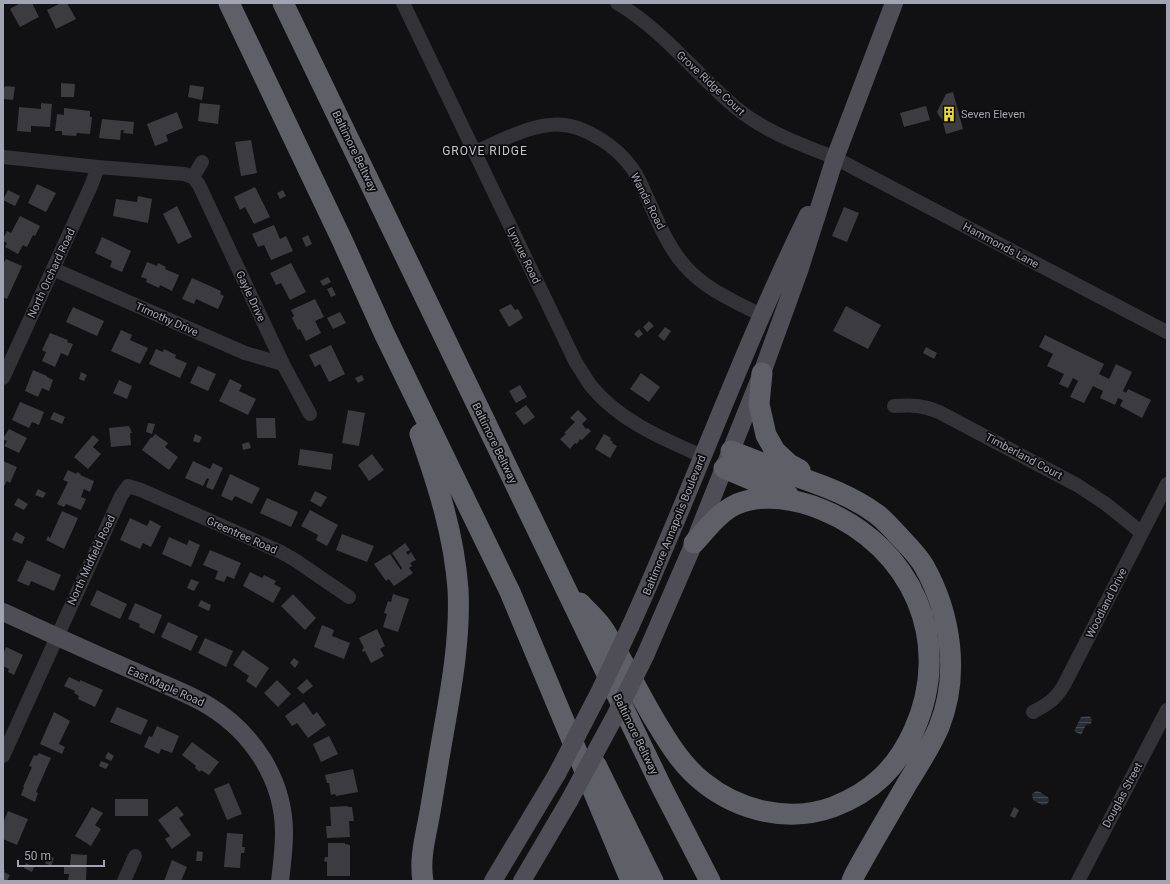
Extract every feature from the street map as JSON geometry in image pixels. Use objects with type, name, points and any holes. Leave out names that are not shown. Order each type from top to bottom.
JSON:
[{"type":"highway","points":[[229,3],[342,240],[384,333],[653,881]]},
{"type":"highway","name":"Baltimore Beltway","points":[[282,3],[661,786],[710,881]]},
{"type":"highway","points":[[384,333],[438,484],[454,552],[458,591],[457,630],[452,678],[422,854],[423,881]]},
{"type":"highway","points":[[762,373],[759,404],[766,435],[775,451],[789,464],[829,488],[856,501],[876,513],[909,546],[924,566],[936,592],[944,614],[949,640],[951,663],[950,686],[946,707],[939,727],[928,749],[854,874],[852,881]]},
{"type":"highway","points":[[564,586],[603,628],[646,706],[666,739],[686,767],[703,783],[724,797],[763,812],[785,815],[826,810],[848,802],[884,777],[896,762],[909,741],[920,718],[926,698],[930,671],[930,645],[925,622],[916,595],[903,574],[887,554],[872,540],[853,526],[727,459]]},
{"type":"highway","points":[[727,459],[829,488]]},
{"type":"highway","points":[[694,543],[719,515],[735,505],[754,499],[770,498],[808,503]]},
{"type":"highway","points":[[510,592],[631,881]]},
{"type":"highway","points":[[661,786],[701,881]]},
{"type":"highway","points":[[433,795],[432,853],[436,881]]},
{"type":"main road","name":"Baltimore Annapolis Boulevard","points":[[522,881],[569,801],[615,716],[645,656],[694,543],[762,373],[799,272],[835,158],[894,3]]},
{"type":"main road","name":"Baltimore Annapolis Boulevard","points":[[493,881],[557,774],[630,627],[655,572],[761,315],[835,158]]},
{"type":"main road","points":[[702,456],[727,459]]},
{"type":"main road","name":"East Maple Road","points":[[3,612],[185,693],[209,705],[230,720],[250,740],[262,758],[274,782],[281,807],[284,832],[280,881]]},
{"type":"street","name":"Lynvue Road","points":[[403,3],[576,363],[591,386],[608,403],[629,420],[652,434],[702,456]]},
{"type":"street","name":"Grove Ridge Court","points":[[617,3],[635,14],[654,29],[736,108],[755,122],[783,138],[835,158]]},
{"type":"street","name":"Wanda Road","points":[[475,152],[530,129],[550,124],[568,126],[587,132],[605,141],[623,157],[638,178],[670,244],[684,266],[700,280],[718,292],[761,315]]},
{"type":"street","points":[[3,157],[184,174],[193,177],[202,162]]},
{"type":"street","name":"Hammonds Lane","points":[[835,158],[1167,332]]},
{"type":"street","name":"North Orchard Road","points":[[3,378],[98,167]]},
{"type":"street","name":"Gayle Drive","points":[[193,177],[199,185],[283,364],[310,414]]},
{"type":"street","name":"Timothy Drive","points":[[53,269],[245,353],[283,364]]},
{"type":"street","name":"Timberland Court","points":[[894,406],[917,405],[940,412],[1077,485],[1106,504],[1142,533]]},
{"type":"street","name":"Woodland Drive","points":[[1033,712],[1051,702],[1058,695],[1064,685],[1167,484]]},
{"type":"street","name":"Greentree Road","points":[[128,486],[141,490],[281,552],[349,597]]},
{"type":"street","name":"North Midfield Road","points":[[3,756],[56,636],[121,496],[128,486]]},
{"type":"street","name":"Douglas Street","points":[[1078,881],[1167,710]]},
{"type":"street","points":[[124,881],[135,856]]},
{"type":"shaded area","points":[[1089,716],[1092,719],[1091,724],[1086,725],[1081,735],[1074,731],[1081,717]]},
{"type":"shaded area","points":[[1036,791],[1048,797],[1049,801],[1047,804],[1042,805],[1033,800],[1032,794]]},
{"type":"building","points":[[20,3],[32,3],[39,17],[20,27],[10,9]]},
{"type":"building","points":[[61,3],[67,3],[76,19],[56,29],[47,10]]},
{"type":"building","points":[[61,83],[75,84],[74,97],[61,97]]},
{"type":"building","points":[[190,85],[204,87],[202,100],[188,97]]},
{"type":"building","points":[[3,87],[15,87],[13,100],[4,99]]},
{"type":"building","name":"Seven Eleven","points":[[953,92],[963,129],[946,134],[942,119],[937,112],[946,94]]},
{"type":"building","points":[[41,103],[52,104],[50,127],[31,126],[31,132],[17,131],[19,107],[41,109]]},
{"type":"building","points":[[200,103],[220,105],[218,124],[198,121]]},
{"type":"building","points":[[926,106],[930,120],[904,127],[900,113]]},
{"type":"building","points":[[64,108],[90,111],[90,117],[92,117],[90,134],[77,133],[76,136],[62,135],[62,131],[55,131],[57,114],[64,115]]},
{"type":"building","points":[[177,112],[183,128],[166,135],[168,141],[155,146],[147,124]]},
{"type":"building","points":[[102,119],[134,122],[133,134],[123,133],[124,130],[121,130],[120,140],[99,138]]},
{"type":"building","points":[[251,140],[257,173],[241,176],[235,142]]},
{"type":"building","points":[[37,184],[56,193],[46,212],[28,203]]},
{"type":"building","points":[[255,187],[270,217],[254,224],[245,207],[240,210],[234,197]]},
{"type":"building","points":[[8,190],[20,196],[15,206],[3,200]]},
{"type":"building","points":[[283,190],[286,196],[280,199],[277,193]]},
{"type":"building","points":[[138,196],[152,199],[148,223],[113,216],[116,199],[137,202]]},
{"type":"building","points":[[177,206],[192,237],[178,244],[163,214]]},
{"type":"building","points":[[844,207],[859,213],[847,242],[832,236]]},
{"type":"building","points":[[20,216],[40,226],[35,236],[33,235],[27,247],[23,245],[18,254],[5,247],[7,243],[3,241],[3,239],[7,231],[11,233]]},
{"type":"building","points":[[274,225],[280,239],[286,236],[293,251],[271,260],[264,245],[258,247],[252,234]]},
{"type":"building","points":[[308,235],[312,244],[306,247],[302,238]]},
{"type":"building","points":[[102,237],[131,251],[122,272],[110,267],[112,261],[95,253]]},
{"type":"building","points":[[6,259],[22,266],[7,299],[3,297],[3,264]]},
{"type":"building","points":[[147,262],[157,266],[158,263],[166,267],[165,269],[179,275],[172,291],[160,285],[159,288],[146,282],[147,279],[141,277]]},
{"type":"building","points":[[291,263],[306,292],[290,300],[281,283],[276,285],[270,273]]},
{"type":"building","points":[[328,277],[331,282],[323,286],[320,281]]},
{"type":"building","points":[[192,278],[221,291],[220,294],[224,296],[218,309],[196,299],[194,304],[182,299]]},
{"type":"building","points":[[332,287],[336,295],[331,297],[327,289]]},
{"type":"building","points":[[315,299],[324,317],[315,321],[321,333],[306,341],[292,318],[294,316],[291,310]]},
{"type":"building","points":[[511,304],[515,310],[518,309],[523,318],[509,327],[499,310]]},
{"type":"building","points":[[846,306],[881,325],[868,349],[833,331]]},
{"type":"building","points":[[73,307],[104,321],[97,336],[66,322]]},
{"type":"building","points":[[340,312],[346,323],[333,329],[327,318]]},
{"type":"building","points":[[649,321],[654,326],[647,332],[643,327]]},
{"type":"building","points":[[665,327],[671,331],[664,341],[658,336]]},
{"type":"building","points":[[639,329],[643,334],[638,338],[634,334]]},
{"type":"building","points":[[121,330],[132,335],[130,340],[148,348],[140,364],[111,351]]},
{"type":"building","points":[[50,333],[68,340],[67,342],[73,344],[68,356],[61,353],[55,367],[42,361],[46,352],[42,350]]},
{"type":"building","points":[[1045,335],[1104,364],[1099,374],[1109,379],[1116,364],[1132,372],[1123,391],[1126,393],[1128,389],[1151,400],[1142,418],[1120,406],[1123,400],[1118,398],[1115,405],[1100,398],[1103,391],[1093,386],[1084,403],[1070,397],[1078,381],[1073,378],[1068,388],[1059,384],[1064,374],[1047,366],[1053,354],[1039,347]]},
{"type":"building","points":[[331,345],[345,374],[329,382],[320,364],[315,367],[309,355]]},
{"type":"building","points":[[926,347],[937,353],[934,359],[923,353]]},
{"type":"building","points":[[156,349],[163,352],[164,349],[176,355],[175,358],[187,363],[180,378],[149,364]]},
{"type":"building","points":[[198,366],[216,374],[208,391],[190,383]]},
{"type":"building","points":[[33,370],[53,380],[49,391],[42,388],[38,397],[25,391]]},
{"type":"building","points":[[81,372],[87,375],[84,381],[79,379]]},
{"type":"building","points":[[641,373],[660,387],[649,402],[630,389]]},
{"type":"building","points":[[362,375],[364,380],[358,383],[355,378]]},
{"type":"building","points":[[230,379],[242,385],[239,391],[256,399],[248,415],[219,401]]},
{"type":"building","points":[[119,380],[132,386],[127,399],[113,393]]},
{"type":"building","points":[[520,385],[527,397],[516,403],[509,391]]},
{"type":"building","points":[[20,402],[44,412],[39,425],[32,422],[29,428],[12,420]]},
{"type":"building","points":[[526,405],[535,417],[524,425],[515,413]]},
{"type":"building","points":[[348,410],[365,413],[359,446],[342,443]]},
{"type":"building","points":[[578,410],[587,419],[582,424],[586,429],[588,428],[591,431],[582,440],[580,439],[577,444],[575,443],[570,449],[560,439],[575,422],[570,418]]},
{"type":"building","points":[[54,412],[65,417],[62,424],[50,419]]},
{"type":"building","points":[[256,418],[275,418],[276,438],[257,438]]},
{"type":"building","points":[[148,423],[155,424],[152,434],[146,432]]},
{"type":"building","points":[[129,426],[132,433],[130,433],[131,445],[111,447],[109,428]]},
{"type":"building","points":[[9,429],[27,438],[19,453],[4,446],[7,441],[4,440],[4,437]]},
{"type":"building","points":[[155,434],[168,443],[165,447],[178,457],[169,470],[142,450],[151,437],[152,438]]},
{"type":"building","points":[[195,434],[202,437],[199,443],[193,441]]},
{"type":"building","points":[[604,434],[611,438],[610,440],[613,442],[612,443],[617,446],[610,458],[595,449]]},
{"type":"building","points":[[93,435],[99,440],[93,447],[101,454],[88,469],[74,457]]},
{"type":"building","points":[[249,442],[251,448],[243,450],[242,444]]},
{"type":"building","points":[[300,449],[333,454],[331,470],[298,465]]},
{"type":"building","points":[[372,454],[384,470],[369,481],[358,465]]},
{"type":"building","points":[[3,461],[17,467],[10,483],[7,481],[3,488]]},
{"type":"building","points":[[193,461],[210,469],[213,463],[223,468],[213,490],[206,487],[209,479],[207,478],[203,486],[185,478]]},
{"type":"building","points":[[68,470],[76,474],[77,472],[81,474],[80,475],[94,481],[90,492],[84,489],[81,497],[86,499],[81,510],[66,504],[64,507],[57,504],[68,482],[63,480]]},
{"type":"building","points":[[230,474],[260,488],[252,504],[235,496],[232,501],[221,496]]},
{"type":"building","points":[[38,489],[46,493],[43,498],[35,495]]},
{"type":"building","points":[[315,491],[327,497],[321,507],[310,501]]},
{"type":"building","points":[[18,498],[28,504],[24,510],[14,505]]},
{"type":"building","points":[[267,498],[298,512],[291,527],[260,513]]},
{"type":"building","points":[[310,510],[338,525],[327,546],[316,540],[318,535],[301,526]]},
{"type":"building","points":[[62,511],[78,518],[64,549],[46,540],[48,536],[50,538]]},
{"type":"building","points":[[130,518],[147,526],[150,520],[161,526],[151,547],[143,543],[140,549],[120,540]]},
{"type":"building","points":[[16,532],[25,537],[22,544],[12,540]]},
{"type":"building","points":[[342,534],[374,546],[367,562],[336,550]]},
{"type":"building","points":[[169,537],[187,545],[189,540],[200,545],[191,567],[162,554]]},
{"type":"building","points":[[405,543],[410,550],[406,552],[408,555],[411,552],[416,560],[410,563],[412,566],[409,568],[413,573],[394,586],[389,579],[386,581],[374,564],[390,554],[401,570],[402,568],[392,553]]},
{"type":"building","points":[[210,550],[241,563],[234,579],[227,576],[224,582],[215,579],[218,571],[203,565]]},
{"type":"building","points":[[27,560],[61,575],[54,591],[31,581],[29,586],[17,581]]},
{"type":"building","points":[[250,572],[262,578],[264,575],[276,581],[274,584],[281,588],[273,603],[243,586]]},
{"type":"building","points":[[191,579],[199,582],[194,591],[187,588]]},
{"type":"building","points":[[97,590],[127,604],[120,619],[90,605]]},
{"type":"building","points":[[293,594],[316,618],[305,630],[281,606]]},
{"type":"building","points":[[393,594],[409,599],[398,632],[383,627],[387,614],[384,613],[388,601],[391,602]]},
{"type":"building","points":[[201,600],[211,605],[209,611],[198,606]]},
{"type":"building","points":[[135,603],[162,615],[154,634],[139,627],[140,624],[128,619]]},
{"type":"building","points":[[168,622],[198,636],[191,651],[161,637]]},
{"type":"building","points":[[322,625],[334,630],[332,636],[350,643],[344,659],[314,647]]},
{"type":"building","points":[[377,629],[385,646],[380,649],[384,656],[371,663],[365,651],[363,652],[362,650],[364,648],[359,638]]},
{"type":"building","points":[[205,638],[233,651],[226,667],[198,653]]},
{"type":"building","points":[[6,647],[23,655],[14,675],[8,672],[9,669],[3,666],[3,654]]},
{"type":"building","points":[[243,650],[269,668],[256,688],[246,681],[249,676],[233,665]]},
{"type":"building","points":[[294,658],[299,662],[295,668],[290,663]]},
{"type":"building","points":[[69,677],[103,690],[95,707],[78,699],[79,696],[74,693],[75,691],[64,686]]},
{"type":"building","points":[[307,679],[313,686],[303,694],[297,688]]},
{"type":"building","points":[[277,680],[291,694],[278,707],[264,693]]},
{"type":"building","points":[[304,702],[313,715],[317,712],[326,725],[308,738],[297,723],[292,726],[285,716]]},
{"type":"building","points":[[117,707],[148,720],[141,735],[110,722]]},
{"type":"building","points":[[54,712],[70,721],[59,744],[65,747],[62,754],[40,744]]},
{"type":"building","points":[[157,726],[179,736],[172,753],[161,749],[159,754],[144,747],[149,736],[152,737]]},
{"type":"building","points":[[329,736],[338,754],[321,762],[313,744]]},
{"type":"building","points":[[192,742],[219,762],[209,775],[201,770],[200,772],[195,768],[196,766],[182,755]]},
{"type":"building","points":[[108,752],[114,756],[111,761],[105,758]]},
{"type":"building","points":[[39,753],[51,758],[36,792],[38,793],[35,802],[21,795],[32,767],[29,766],[34,755],[37,756]]},
{"type":"building","points":[[101,761],[109,764],[106,769],[99,766]]},
{"type":"building","points":[[353,769],[358,792],[336,796],[335,794],[331,795],[329,783],[327,783],[325,775]]},
{"type":"building","points":[[229,783],[242,814],[227,820],[214,789]]},
{"type":"building","points":[[115,799],[148,799],[148,816],[115,816]]},
{"type":"building","points":[[177,806],[184,815],[179,818],[191,835],[172,849],[165,839],[170,836],[158,820]]},
{"type":"building","points":[[92,807],[103,813],[95,825],[101,829],[91,846],[75,836]]},
{"type":"building","points":[[330,807],[352,807],[354,821],[349,821],[350,837],[327,838],[326,826],[331,826]]},
{"type":"building","points":[[1014,807],[1019,810],[1015,818],[1010,816]]},
{"type":"building","points":[[8,811],[28,819],[17,845],[3,839],[3,823]]},
{"type":"building","points":[[227,833],[243,834],[242,847],[245,847],[244,853],[241,853],[240,868],[224,867]]},
{"type":"building","points":[[328,843],[345,843],[350,845],[350,876],[327,876],[327,862],[324,861],[325,857],[328,857]]},
{"type":"building","points":[[197,851],[203,852],[202,861],[196,861]]},
{"type":"building","points":[[71,854],[87,855],[86,881],[68,881],[69,874],[64,874],[64,865],[70,865]]},
{"type":"building","points":[[48,856],[54,858],[51,866],[45,863]]},
{"type":"building","points":[[172,860],[187,867],[181,881],[164,881]]},
{"type":"building","points":[[26,863],[34,867],[32,872],[24,868]]},
{"type":"building","points":[[3,869],[5,870],[4,872],[10,875],[7,881],[3,881]]},
{"type":"place","name":"Seven Eleven","points":[[949,114]]},
{"type":"district","name":"GROVE RIDGE","points":[[485,151]]}]
